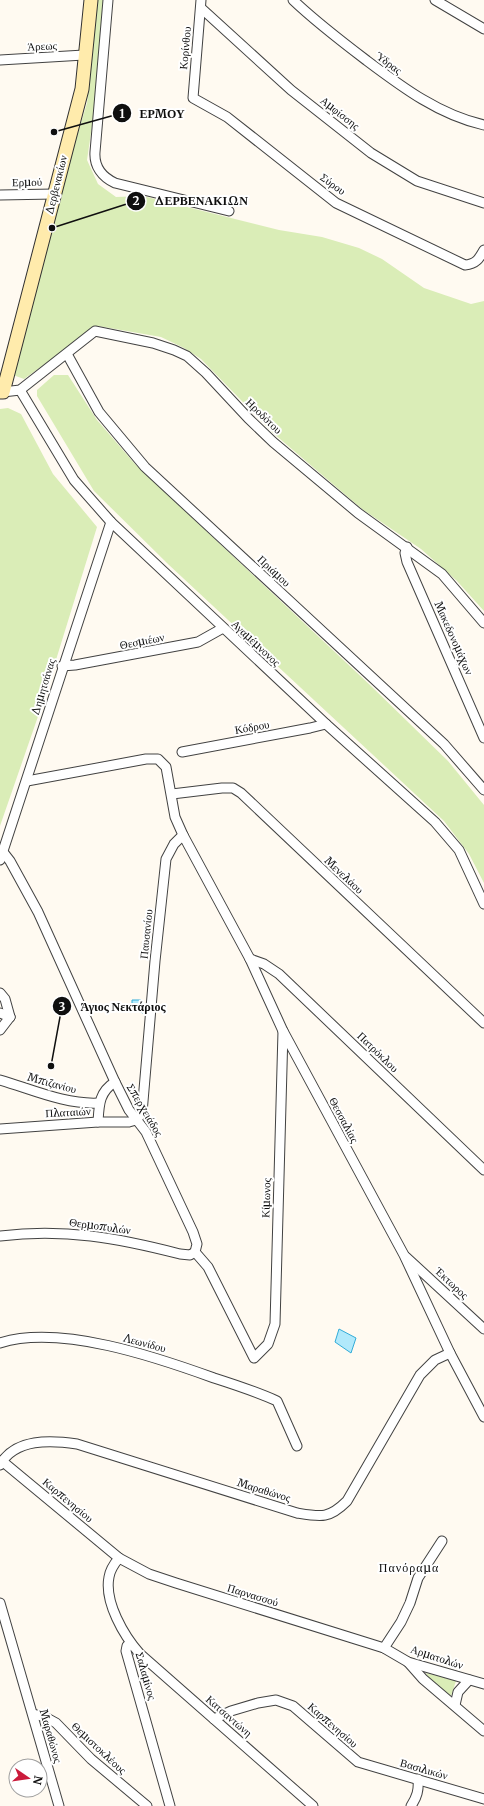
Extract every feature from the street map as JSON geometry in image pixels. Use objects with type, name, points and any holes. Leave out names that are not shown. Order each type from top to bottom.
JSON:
[{"type":"street","name":"Δερβενακίων","points":[[2,392],[82,89],[84,56],[91,0]]},
{"type":"street","points":[[108,0],[94,155],[100,172],[106,178],[115,183],[229,211]]},
{"type":"street","points":[[201,4],[209,0]]},
{"type":"street","name":"Ύδρας","points":[[293,0],[319,25],[405,90],[440,109],[484,125]]},
{"type":"street","points":[[435,0],[484,29]]},
{"type":"street","name":"Κορίνθου","points":[[193,98],[201,4]]},
{"type":"street","name":"Αμφίσσης","points":[[201,4],[291,90],[371,153],[417,181],[484,203]]},
{"type":"street","name":"Άρεως","points":[[0,60],[84,56]]},
{"type":"street","name":"Σύρου","points":[[193,98],[226,117],[336,203],[465,265],[472,264],[480,258],[484,250]]},
{"type":"street","name":"Ερμού","points":[[0,195],[54,194]]},
{"type":"street","name":"Ηροδότου","points":[[20,390],[95,332],[153,343],[187,356],[206,373],[248,418],[273,442],[358,513],[407,547],[442,574],[484,623]]},
{"type":"street","name":"Πριάμου","points":[[67,354],[99,412],[145,467],[444,744],[484,790]]},
{"type":"street","points":[[2,392],[20,390]]},
{"type":"street","name":"Αγαμέμνονος","points":[[20,390],[74,480],[111,522],[326,724],[435,822],[459,850],[484,904]]},
{"type":"street","name":"Δημητσάνας","points":[[1,856],[62,666],[111,522]]},
{"type":"street","name":"Μακεδονομάχων","points":[[407,547],[405,553],[407,562],[484,738]]},
{"type":"street","name":"Θεσμιέων","points":[[62,666],[75,665],[198,642],[223,628]]},
{"type":"street","name":"Κόδρου","points":[[182,752],[326,724]]},
{"type":"street","points":[[26,781],[146,759],[158,759],[166,767],[175,817],[183,834]]},
{"type":"street","name":"Μενελάου","points":[[172,794],[222,788],[233,788],[241,793],[484,1022]]},
{"type":"street","name":"Θεσσαλίας","points":[[183,834],[250,959],[283,1031],[404,1255],[450,1353],[484,1417]]},
{"type":"street","name":"Παυσανίου","points":[[136,1120],[142,1112],[144,1104],[155,961],[166,859],[174,844],[183,834]]},
{"type":"street","name":"Σπερχειάδος","points":[[1,856],[10,861],[38,912],[115,1082],[129,1110],[146,1132],[193,1232],[197,1244],[195,1252]]},
{"type":"street","name":"Πατρόκλου","points":[[250,959],[264,964],[279,974],[484,1170]]},
{"type":"street","points":[[0,993],[5,999],[10,1017]]},
{"type":"street","points":[[0,1014],[10,1017]]},
{"type":"street","points":[[0,1030],[10,1017]]},
{"type":"street","name":"Κίμωνος","points":[[195,1252],[208,1267],[254,1358],[268,1344],[275,1324],[283,1031]]},
{"type":"street","name":"Μπιζανίου","points":[[0,1080],[69,1101],[85,1104],[99,1103]]},
{"type":"street","points":[[98,1122],[99,1103],[109,1086],[115,1082]]},
{"type":"street","name":"Πλαταιών","points":[[0,1129],[98,1122],[129,1122],[136,1120]]},
{"type":"street","name":"Θερμοπυλών","points":[[0,1236],[28,1232],[65,1232],[108,1237],[180,1254],[190,1255],[195,1252]]},
{"type":"street","name":"Έκτωρος","points":[[404,1255],[484,1329]]},
{"type":"street","name":"Λεωνίδου","points":[[0,1343],[26,1338],[53,1337],[124,1350],[187,1368],[263,1394],[277,1401],[297,1446]]},
{"type":"street","name":"Μαραθώνος","points":[[1,1463],[10,1453],[25,1445],[38,1442],[56,1441],[77,1444],[297,1513],[319,1517],[328,1516],[338,1511],[347,1501],[420,1375],[436,1360],[450,1353]]},
{"type":"street","name":"Καρπενησίου","points":[[1,1463],[119,1558]]},
{"type":"street","points":[[384,1648],[401,1622],[422,1571],[442,1541]]},
{"type":"street","name":"Σαλαμίνος","points":[[119,1558],[112,1567],[108,1578],[109,1593],[120,1627],[130,1643],[127,1646],[126,1651],[170,1806]]},
{"type":"street","name":"Παρνασσού","points":[[119,1558],[149,1574],[384,1648]]},
{"type":"street","name":"Μαραθώνος","points":[[0,1603],[59,1806]]},
{"type":"street","name":"Κατσαντώνη","points":[[130,1643],[140,1654],[313,1806]]},
{"type":"street","name":"Αρματολών","points":[[384,1648],[408,1662],[484,1684]]},
{"type":"street","points":[[408,1662],[423,1679],[484,1731]]},
{"type":"street","points":[[455,1705],[458,1692],[469,1680]]},
{"type":"street","name":"Καρπενησίου","points":[[214,1719],[231,1711],[258,1703],[276,1700],[292,1706],[358,1762]]},
{"type":"street","name":"Θεμιστοκλέους","points":[[32,1714],[45,1717],[56,1723],[96,1764],[147,1806]]},
{"type":"street","name":"Βασιλικών","points":[[358,1762],[484,1799]]},
{"type":"street","points":[[411,1806],[416,1799],[418,1779]]},
{"type":"green space","points":[[98,0],[104,0],[93,119],[87,160],[98,184],[116,197],[143,196],[279,230],[322,237],[359,248],[382,259],[424,288],[471,304],[484,301],[484,611],[457,581],[421,549],[362,509],[273,433],[201,359],[184,348],[161,337],[98,326],[24,379],[13,375],[68,166],[87,103]]},
{"type":"green space","points":[[54,375],[68,375],[97,420],[135,464],[370,685],[448,761],[484,805],[484,883],[469,854],[444,821],[169,565],[94,491],[37,396],[37,390]]},
{"type":"green space","points":[[8,408],[21,414],[53,474],[97,527],[43,702],[0,826],[0,409]]},
{"type":"green space","points":[[426,1673],[456,1681],[451,1696],[428,1677]]},
{"type":"water","points":[[132,1000],[141,1000],[143,1013],[132,1009]]},
{"type":"water","points":[[339,1329],[356,1338],[351,1353],[335,1342]]},
{"type":"place","name":"ΕΡΜΟΥ","points":[[54,132]]},
{"type":"place","name":"ΔΕΡΒΕΝΑΚΙΩΝ","points":[[52,228]]},
{"type":"place","name":"Άγιος Νεκτάριος","points":[[51,1066]]},
{"type":"district","name":"Πανόραμα","points":[[409,1567]]}]
